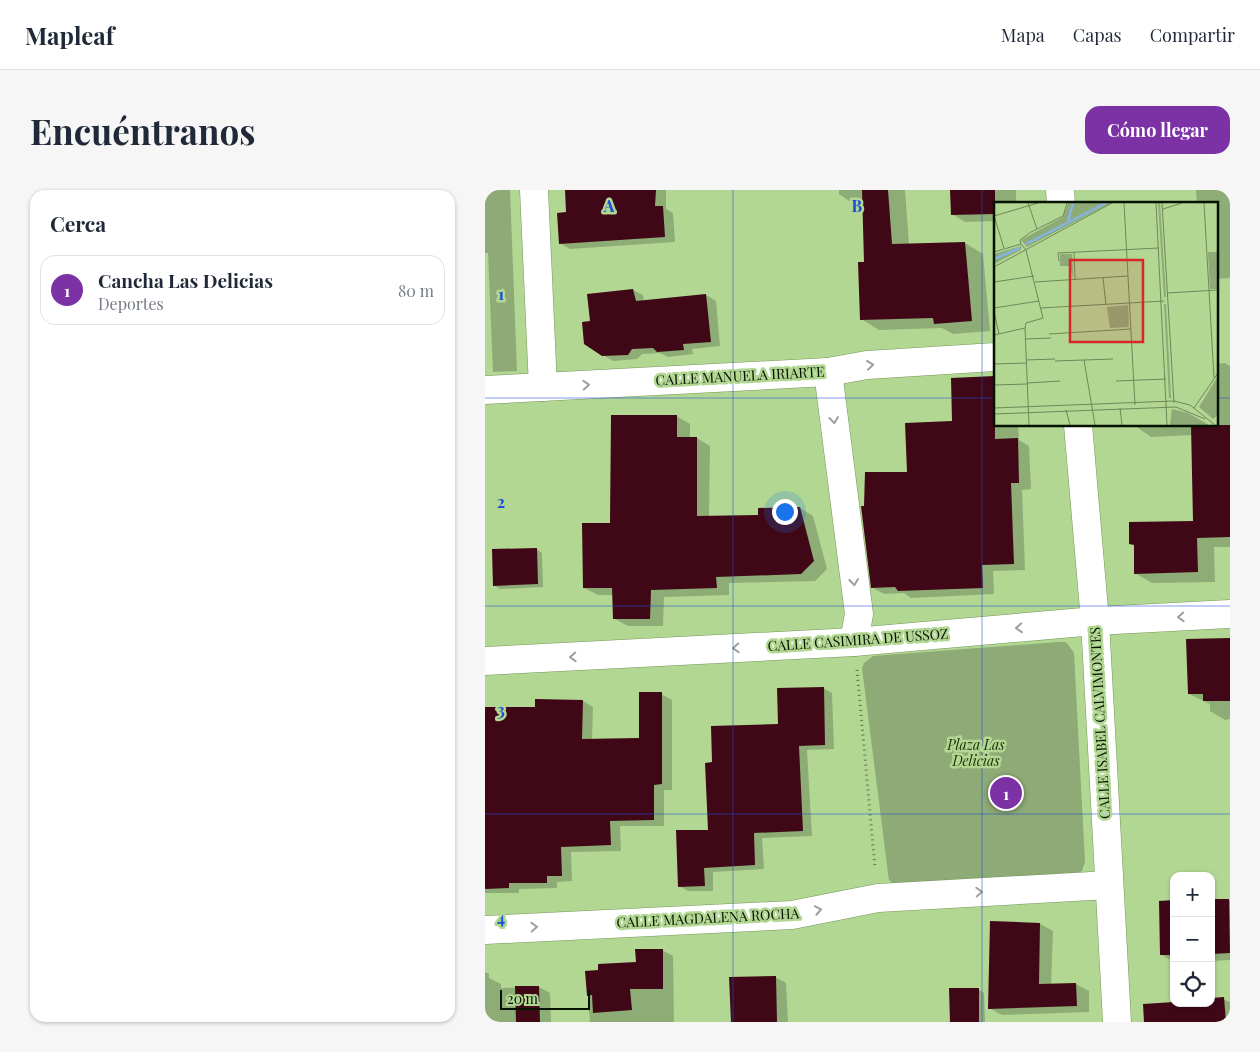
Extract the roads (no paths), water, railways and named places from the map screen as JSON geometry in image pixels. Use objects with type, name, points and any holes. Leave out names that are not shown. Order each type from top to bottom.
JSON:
[{"type":"street","points":[[534,190],[543,387]]},
{"type":"street","name":"CALLE MANUELA IRIARTE","points":[[485,390],[828,372],[867,365],[994,357]]},
{"type":"street","points":[[828,372],[859,614],[854,642]]},
{"type":"street","name":"CALLE ISABEL CALVIMONTES","points":[[1078,426],[1095,622],[1117,1022]]},
{"type":"street","name":"CALLE CASIMIRA DE USSOZ","points":[[485,661],[854,642],[1095,622],[1230,614]]},
{"type":"street","name":"CALLE MAGDALENA ROCHA","points":[[485,930],[792,915],[878,898],[1109,885]]},
{"type":"place","name":"Cancha Las Delicias","points":[[1006,793]]},
{"type":"park label","name":"Plaza Las Delicias","points":[[976,754]]}]
